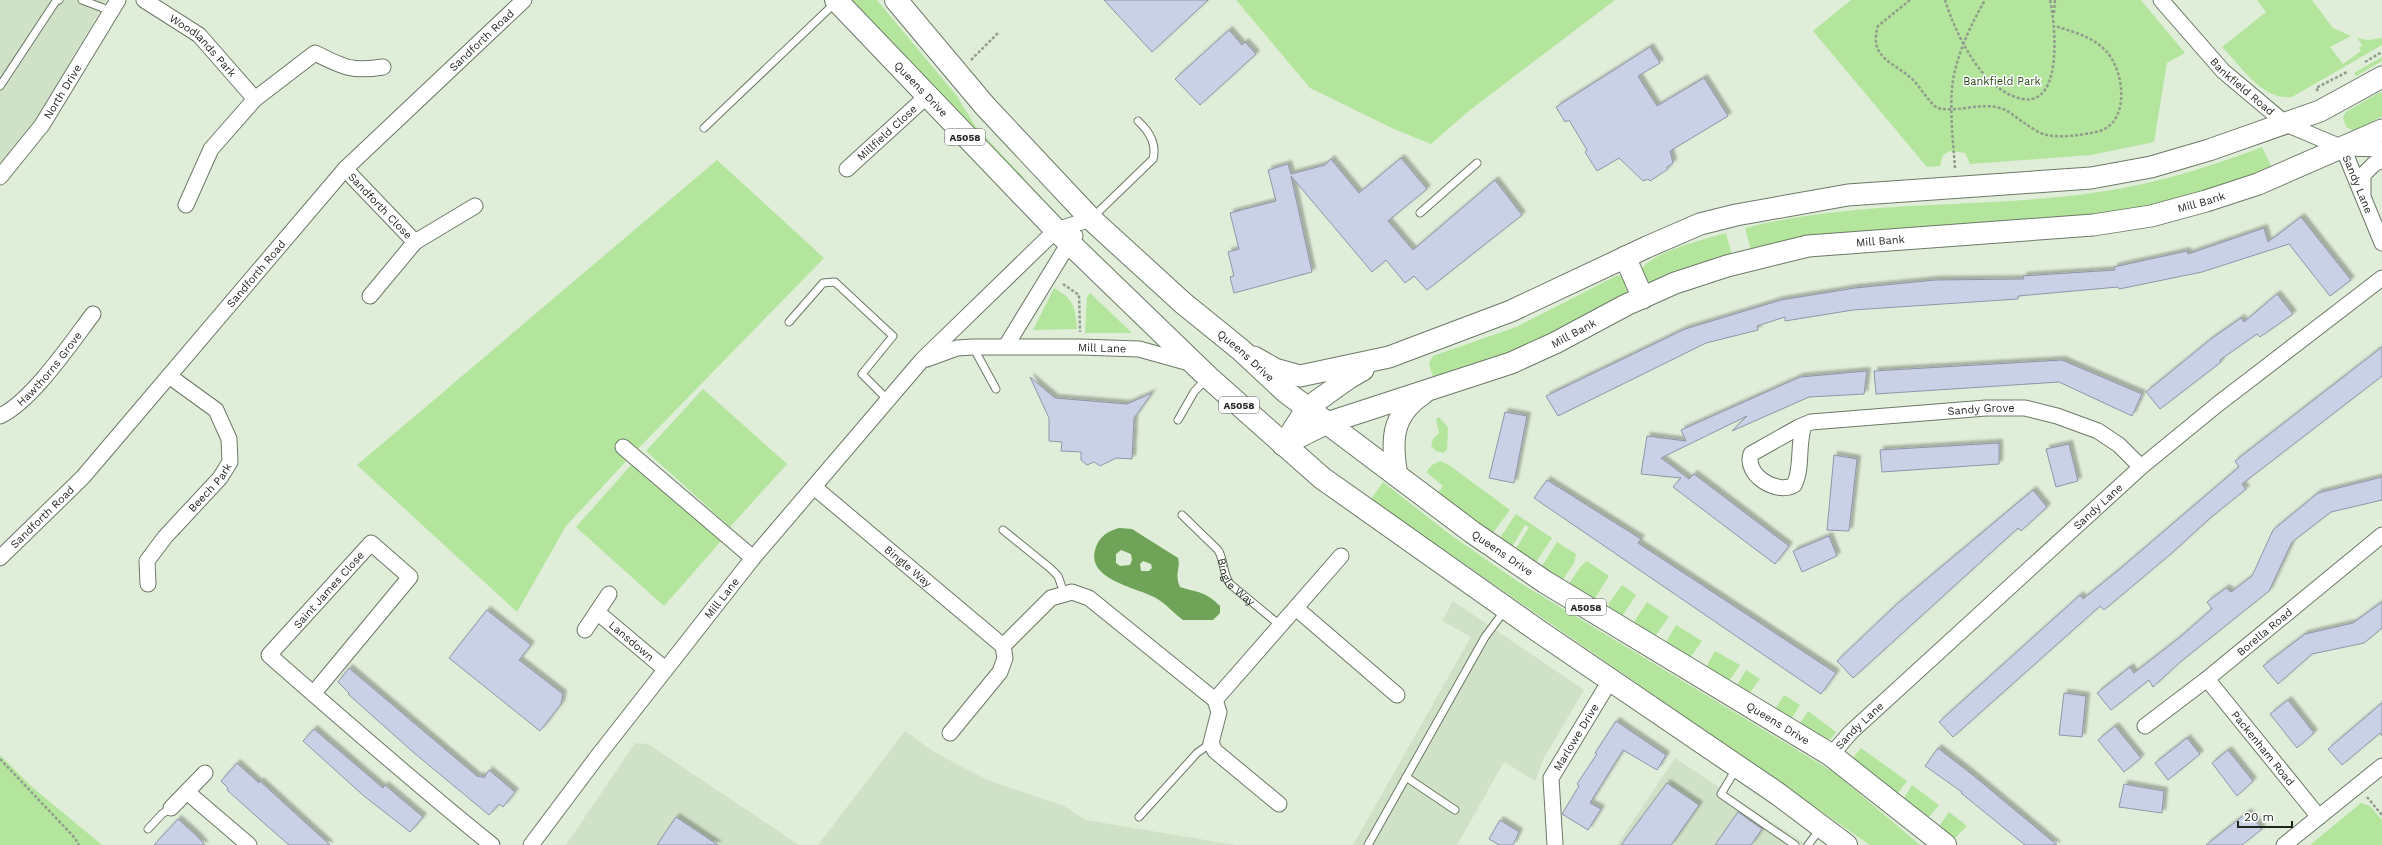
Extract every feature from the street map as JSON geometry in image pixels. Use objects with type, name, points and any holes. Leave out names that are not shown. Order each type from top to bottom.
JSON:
[{"type":"highway","name":"Queens Drive","points":[[896,0],[985,106],[1091,219],[1183,303],[1241,350],[1307,408],[1472,532],[1545,582],[1831,755],[1945,845]]},
{"type":"highway","name":"Queens Drive","points":[[836,1],[1062,237],[1202,371],[1283,445],[1322,478],[1507,608],[1738,767],[1846,845]]},
{"type":"highway","points":[[1091,219],[1089,243],[1097,270]]},
{"type":"street","name":"Woodlands Park","points":[[144,0],[199,35],[256,99]]},
{"type":"street","name":"Sandforth Road","points":[[0,558],[83,477],[345,170],[524,0]]},
{"type":"street","name":"Bankfield Road","points":[[2161,0],[2223,71],[2286,124],[2343,148]]},
{"type":"street","name":"North Drive","points":[[0,178],[42,125],[114,5]]},
{"type":"street","points":[[186,205],[211,149],[256,99],[314,53],[346,68],[366,70],[383,67]]},
{"type":"street","points":[[1283,445],[1307,408],[1349,378],[1389,357],[1511,311],[1624,257],[1700,224],[1736,215],[1848,195],[2092,178],[2151,167],[2286,124],[2320,111],[2382,77]]},
{"type":"street","name":"Millfield Close","points":[[847,170],[926,96]]},
{"type":"street","name":"Mill Bank","points":[[1283,445],[1327,423],[1517,360],[1555,343],[1674,283],[1727,266],[1808,246],[2093,226],[2150,216],[2206,201],[2258,184],[2382,130]]},
{"type":"street","points":[[2343,148],[2382,149]]},
{"type":"street","name":"Sandy Lane","points":[[2343,148],[2382,243]]},
{"type":"street","points":[[2363,198],[2363,175],[2374,164],[2382,160]]},
{"type":"street","name":"Sandforth Close","points":[[345,170],[415,242]]},
{"type":"street","name":"Sandforth Close","points":[[370,296],[415,242],[474,206]]},
{"type":"street","name":"Mill Lane","points":[[531,845],[665,669],[753,558],[922,360],[1062,237],[1091,219]]},
{"type":"street","name":"Mill Lane","points":[[1006,346],[1062,237]]},
{"type":"street","points":[[1624,257],[1643,298]]},
{"type":"street","name":"Sandy Lane","points":[[1831,755],[1851,732],[2141,468],[2218,404],[2382,278]]},
{"type":"street","name":"Hawthorns Grove","points":[[0,416],[11,411],[53,367],[93,314]]},
{"type":"street","name":"Mill Lane","points":[[922,360],[957,348],[973,347],[1006,346],[1139,349],[1202,371]]},
{"type":"street","points":[[1241,350],[1274,369],[1300,376],[1389,357]]},
{"type":"street","name":"Beech Park","points":[[148,584],[147,561],[165,537],[220,478],[230,462],[229,439],[216,410],[169,376]]},
{"type":"street","name":"Mill Bank","points":[[1397,476],[1393,453],[1394,439],[1400,418],[1411,402],[1433,388]]},
{"type":"street","name":"Sandy Grove","points":[[1804,425],[1799,444],[1798,478],[1794,485],[1782,489],[1768,484],[1752,469],[1749,463],[1751,454],[1804,425],[1811,422],[1986,408],[2025,408],[2057,416],[2098,431],[2119,445],[2141,468]]},
{"type":"street","points":[[623,447],[753,558]]},
{"type":"street","name":"Bingle Way","points":[[814,487],[1003,646]]},
{"type":"street","name":"Borella Road","points":[[2145,726],[2207,678],[2382,535]]},
{"type":"street","name":"Saint James Close","points":[[313,694],[410,577],[371,543],[269,655],[313,694],[430,796],[492,845]]},
{"type":"street","points":[[1215,700],[1297,609],[1341,556]]},
{"type":"street","points":[[950,733],[1000,672],[1005,658],[1003,646],[1051,598],[1064,593],[1072,592],[1089,598],[1215,700],[1219,712],[1211,743],[1215,751],[1279,804]]},
{"type":"street","name":"Lansdown","points":[[585,630],[609,594]]},
{"type":"street","points":[[1297,609],[1397,695]]},
{"type":"street","name":"Lansdown","points":[[597,612],[665,669]]},
{"type":"street","name":"Packenham Road","points":[[2207,678],[2319,817]]},
{"type":"street","name":"Marlowe Drive","points":[[1555,845],[1551,778],[1611,679]]},
{"type":"street","points":[[2284,845],[2382,766]]},
{"type":"street","points":[[171,808],[205,773]]},
{"type":"street","points":[[187,792],[249,845]]},
{"type":"lane","points":[[0,86],[56,0]]},
{"type":"lane","points":[[82,0],[114,5]]},
{"type":"lane","points":[[704,128],[836,1]]},
{"type":"lane","points":[[1091,219],[1153,159],[1156,148],[1147,130],[1138,122]]},
{"type":"lane","points":[[1420,213],[1477,163]]},
{"type":"lane","points":[[789,322],[823,283],[835,282],[893,336],[862,374],[888,400]]},
{"type":"lane","points":[[973,347],[996,389]]},
{"type":"lane","points":[[1178,420],[1194,392],[1202,371]]},
{"type":"lane","name":"Bingle Way","points":[[1182,514],[1218,550],[1222,556],[1225,577],[1230,584],[1281,626]]},
{"type":"lane","points":[[1003,530],[1058,576],[1064,593]]},
{"type":"lane","points":[[1368,845],[1485,637],[1507,608]]},
{"type":"lane","points":[[1140,817],[1197,753],[1211,743]]},
{"type":"lane","points":[[1738,767],[1721,794],[1795,845]]},
{"type":"lane","points":[[1406,777],[1455,810]]},
{"type":"lane","points":[[148,829],[162,814],[171,808]]},
{"type":"lane","points":[[1808,845],[1822,827]]},
{"type":"path","points":[[1910,0],[1878,26],[1875,42],[1878,50],[1889,63],[1912,79],[1937,108],[1968,110],[1985,105],[2000,108],[2047,135],[2097,132],[2109,126],[2119,112],[2121,92],[2119,75],[2111,56],[2096,42],[2054,26]]},
{"type":"path","points":[[1945,0],[1965,45],[1977,66],[1992,82],[2016,97],[2031,98],[2043,91],[2053,68],[2054,26],[2050,0]]},
{"type":"path","points":[[1956,188],[1952,110],[1954,76],[1965,45],[1985,0]]},
{"type":"path","points":[[2053,16],[2056,0]]},
{"type":"path","points":[[958,72],[1000,32]]},
{"type":"path","points":[[1058,280],[1079,295],[1080,333]]},
{"type":"path","points":[[0,759],[74,837],[79,845]]},
{"type":"path","points":[[2358,786],[2382,815]]},
{"type":"shaded area","points":[[0,0],[106,0],[37,119],[0,164]]},
{"type":"shaded area","points":[[1115,529],[1132,529],[1178,558],[1178,582],[1180,587],[1206,595],[1220,606],[1220,613],[1213,620],[1183,620],[1158,599],[1113,580],[1104,574],[1097,567],[1094,558],[1096,547],[1102,537]],"holes":[[[1121,550],[1131,554],[1132,560],[1130,565],[1120,566],[1116,563],[1116,554]],[[1143,561],[1151,564],[1152,568],[1149,571],[1141,571],[1140,564]]]},
{"type":"shaded area","points":[[1453,601],[1584,690],[1544,758],[1535,781],[1504,762],[1457,845],[1353,845],[1471,637],[1442,621]]},
{"type":"shaded area","points":[[905,731],[934,752],[987,780],[1064,806],[1086,820],[1235,845],[818,845]]},
{"type":"shaded area","points":[[635,743],[648,744],[799,845],[566,845]]},
{"type":"shaded area","points":[[1675,758],[1807,845],[1617,845]]},
{"type":"green space","points":[[852,0],[877,0],[956,95],[976,127],[1024,178],[1020,182]]},
{"type":"green space","points":[[1236,0],[1615,0],[1470,110],[1431,144],[1394,129],[1310,88]]},
{"type":"green space","name":"Bankfield Park","points":[[1851,0],[2141,0],[2185,53],[2167,63],[2154,142],[2091,155],[1970,164],[1965,153],[1950,151],[1943,155],[1940,166],[1927,167],[1813,31]]},
{"type":"green space","points":[[2257,0],[2312,0],[2333,28],[2351,36],[2330,47],[2343,64],[2361,51],[2359,48],[2362,45],[2357,38],[2368,40],[2382,38],[2382,45],[2292,97],[2281,97],[2272,94],[2253,81],[2222,47],[2266,12]]},
{"type":"green space","points":[[2382,57],[2382,61],[2356,76],[2354,73]]},
{"type":"green space","points":[[2380,92],[2382,94],[2382,116],[2358,130],[2354,131],[2346,127],[2343,117],[2346,112]]},
{"type":"green space","points":[[2262,147],[2272,168],[2172,202],[2094,216],[1751,250],[1745,228],[1788,219],[1875,208],[2050,198],[2115,190],[2179,175]]},
{"type":"green space","points":[[717,160],[824,258],[629,458],[566,526],[517,612],[357,465]]},
{"type":"green space","points":[[1726,233],[1732,255],[1652,283],[1645,280],[1641,272],[1645,265],[1653,259],[1664,253],[1692,243]]},
{"type":"green space","points":[[1618,275],[1624,279],[1628,289],[1625,296],[1524,348],[1433,377],[1429,363],[1433,356],[1516,327]]},
{"type":"green space","points":[[1054,288],[1070,300],[1074,309],[1077,329],[1033,330]]},
{"type":"green space","points":[[1090,293],[1132,333],[1085,333],[1087,297]]},
{"type":"green space","points":[[703,389],[787,464],[730,527],[646,451]]},
{"type":"green space","points":[[1439,417],[1448,427],[1447,450],[1443,453],[1436,451],[1431,446],[1433,439],[1439,433],[1436,419]]},
{"type":"green space","points":[[1440,461],[1449,465],[1510,510],[1492,534],[1437,494],[1443,486],[1426,472],[1432,465]]},
{"type":"green space","points":[[633,463],[721,541],[664,606],[576,527]]},
{"type":"green space","points":[[1383,482],[1448,533],[1517,581],[1835,773],[1920,845],[1870,845],[1371,499]]},
{"type":"green space","points":[[1516,514],[1552,538],[1536,562],[1532,563],[1515,550],[1529,527],[1525,525],[1512,547],[1503,540],[1501,536]]},
{"type":"green space","points":[[1557,542],[1576,554],[1574,563],[1562,581],[1541,568]]},
{"type":"green space","points":[[1587,561],[1609,576],[1595,598],[1592,599],[1568,585],[1581,566]]},
{"type":"green space","points":[[1622,585],[1636,595],[1621,618],[1609,610],[1609,603]]},
{"type":"green space","points":[[1647,602],[1669,617],[1655,636],[1634,622]]},
{"type":"green space","points":[[1676,625],[1702,641],[1690,658],[1666,642]]},
{"type":"green space","points":[[1715,651],[1740,665],[1728,683],[1705,669]]},
{"type":"green space","points":[[1746,670],[1760,679],[1749,694],[1736,687]]},
{"type":"green space","points":[[1784,695],[1800,705],[1790,721],[1774,711]]},
{"type":"green space","points":[[1808,711],[1836,732],[1831,739],[1825,739],[1799,725]]},
{"type":"green space","points":[[1861,748],[1907,781],[1898,793],[1895,793],[1853,758]]},
{"type":"green space","points":[[0,755],[32,787],[102,845],[0,845]]},
{"type":"green space","points":[[1912,785],[1939,805],[1928,818],[1903,800]]},
{"type":"green space","points":[[2361,803],[2370,806],[2382,820],[2382,845],[2310,845]]},
{"type":"green space","points":[[1949,812],[1967,826],[1951,842],[1937,829]]},
{"type":"building","points":[[1104,0],[1208,0],[1152,52]]},
{"type":"building","points":[[1229,30],[1242,45],[1245,42],[1256,54],[1200,105],[1175,79]]},
{"type":"building","points":[[1650,47],[1660,63],[1638,76],[1657,106],[1704,78],[1728,116],[1670,151],[1673,163],[1667,167],[1668,169],[1650,181],[1648,179],[1643,181],[1619,158],[1597,171],[1585,152],[1587,150],[1569,120],[1565,122],[1556,107]]},
{"type":"building","points":[[1401,158],[1427,189],[1388,221],[1413,250],[1495,180],[1522,215],[1427,290],[1414,276],[1405,283],[1386,260],[1372,272],[1291,176],[1312,272],[1234,293],[1230,277],[1234,276],[1228,252],[1239,249],[1230,213],[1276,201],[1268,170],[1288,164],[1291,174],[1325,165],[1331,159],[1359,193]]},
{"type":"building","points":[[2301,217],[2351,280],[2330,296],[2289,244],[2202,272],[2119,289],[2118,287],[2018,296],[2018,299],[1853,310],[1785,321],[1785,317],[1757,326],[1758,330],[1706,343],[1558,416],[1546,396],[1685,329],[1781,300],[1855,288],[1935,280],[2024,279],[2023,276],[2115,270],[2114,267],[2187,251],[2188,254],[2264,228],[2268,242]]},
{"type":"building","points":[[2277,294],[2293,314],[2260,337],[2257,334],[2220,360],[2221,362],[2160,409],[2146,392],[2211,339],[2241,318],[2244,322]]},
{"type":"building","points":[[2382,347],[2382,376],[2242,484],[2246,489],[2104,610],[2100,606],[1953,737],[1939,722],[2080,595],[2083,599],[2239,467],[2235,461]]},
{"type":"building","points":[[2062,360],[2142,394],[2132,416],[2059,382],[1876,394],[1874,371]]},
{"type":"building","points":[[1867,371],[1864,394],[1809,397],[1732,431],[1747,416],[1661,458],[1689,479],[1694,474],[1789,546],[1775,564],[1673,487],[1681,478],[1641,474],[1647,436],[1686,441],[1681,430],[1800,377]]},
{"type":"building","points":[[1030,377],[1055,398],[1127,404],[1152,393],[1134,418],[1132,459],[1116,458],[1100,466],[1094,462],[1087,465],[1081,460],[1081,452],[1061,451],[1062,442],[1049,441],[1049,418]]},
{"type":"building","points":[[1505,412],[1527,416],[1514,483],[1489,478]]},
{"type":"building","points":[[1999,443],[1999,464],[1882,472],[1880,450]]},
{"type":"building","points":[[2069,444],[2078,481],[2056,487],[2046,449]]},
{"type":"building","points":[[1834,455],[1857,459],[1849,531],[1827,530]]},
{"type":"building","points":[[2382,477],[2382,500],[2331,512],[2292,542],[2269,591],[2179,663],[2153,687],[2149,680],[2111,710],[2097,693],[2130,667],[2134,673],[2179,638],[2212,609],[2207,602],[2226,588],[2231,592],[2252,576],[2273,530],[2318,493]]},
{"type":"building","points":[[1547,480],[1641,539],[1638,543],[1836,673],[1821,694],[1534,498]]},
{"type":"building","points":[[2033,490],[2047,507],[2021,531],[2018,528],[1853,678],[1837,661],[1897,604]]},
{"type":"building","points":[[1829,536],[1837,556],[1802,572],[1793,551]]},
{"type":"building","points":[[2382,602],[2382,628],[2364,643],[2312,654],[2278,684],[2263,666],[2305,634],[2353,623]]},
{"type":"building","points":[[487,610],[531,645],[519,660],[563,694],[561,704],[540,731],[449,658]]},
{"type":"building","points":[[349,668],[478,777],[480,776],[484,778],[489,770],[515,792],[503,807],[499,804],[489,815],[413,752],[348,694],[349,693],[338,682]]},
{"type":"building","points":[[2064,693],[2086,696],[2082,737],[2059,735]]},
{"type":"building","points":[[2288,700],[2314,733],[2297,748],[2270,714]]},
{"type":"building","points":[[2382,703],[2382,736],[2380,733],[2342,765],[2328,749]]},
{"type":"building","points":[[1616,721],[1666,755],[1657,770],[1623,750],[1590,803],[1601,809],[1588,830],[1562,814],[1579,786],[1577,784],[1597,754],[1595,753]]},
{"type":"building","points":[[2115,726],[2141,758],[2124,772],[2098,740]]},
{"type":"building","points":[[314,729],[383,788],[385,785],[423,817],[410,832],[364,796],[303,741]]},
{"type":"building","points":[[2187,738],[2200,754],[2168,780],[2155,763]]},
{"type":"building","points":[[1938,748],[2057,845],[2025,845],[1961,793],[1962,792],[1925,766]]},
{"type":"building","points":[[2228,750],[2253,781],[2237,796],[2212,763]]},
{"type":"building","points":[[237,763],[259,783],[260,781],[330,845],[289,845],[266,825],[227,790],[228,788],[221,781]]},
{"type":"building","points":[[1667,783],[1699,805],[1671,845],[1621,845]]},
{"type":"building","points":[[2124,784],[2164,791],[2162,813],[2119,807]]},
{"type":"building","points":[[1738,812],[1762,829],[1751,845],[1715,845]]},
{"type":"building","points":[[2248,812],[2262,829],[2242,845],[2206,845]]},
{"type":"building","points":[[676,817],[718,845],[657,845]]},
{"type":"building","points":[[178,819],[197,836],[205,845],[154,845]]},
{"type":"building","points":[[1500,820],[1519,832],[1513,845],[1499,845],[1489,839]]}]
